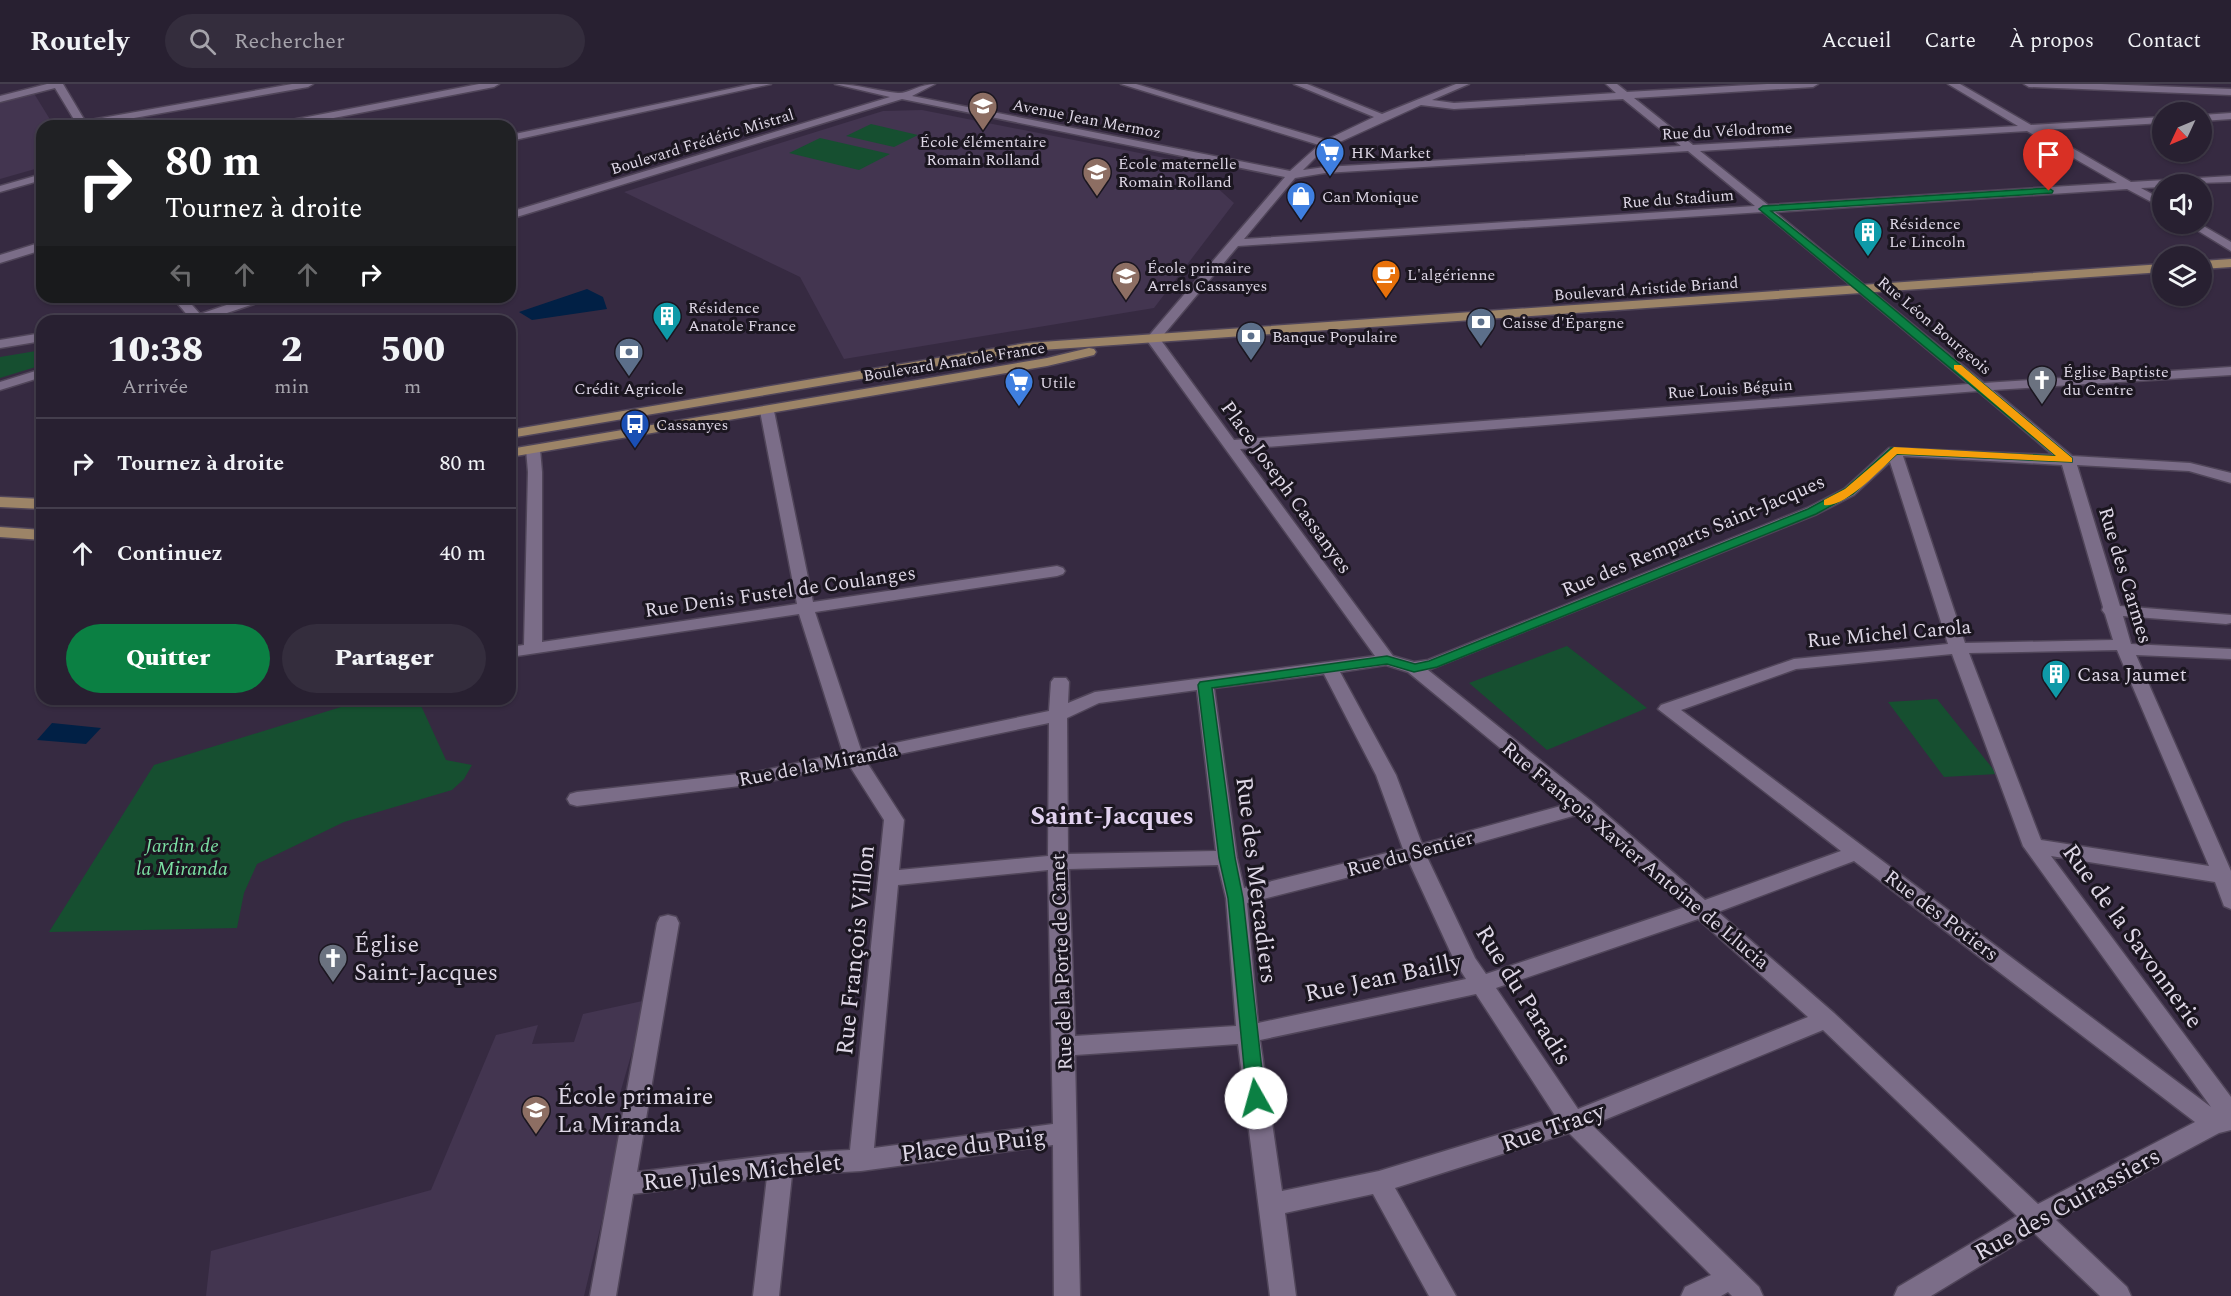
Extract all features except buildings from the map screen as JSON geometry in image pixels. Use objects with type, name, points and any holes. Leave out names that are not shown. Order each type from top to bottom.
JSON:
[{"type":"main road","points":[[2212,264],[2231,263]]},
{"type":"main road","name":"Boulevard Aristide Briand","points":[[1131,341],[2152,269]]},
{"type":"main road","name":"Boulevard Anatole France","points":[[516,452],[1047,362],[1131,341]]},
{"type":"main road","name":"Boulevard Anatole France","points":[[516,433],[1028,347],[1131,341]]},
{"type":"main road","points":[[0,502],[36,504]]},
{"type":"main road","points":[[0,530],[36,504]]},
{"type":"main road","points":[[0,530],[36,535]]},
{"type":"street","points":[[0,99],[58,84],[80,120]]},
{"type":"street","points":[[245,84],[253,94]]},
{"type":"street","points":[[110,120],[308,84]]},
{"type":"street","points":[[307,120],[494,84]]},
{"type":"street","points":[[516,137],[766,84]]},
{"type":"street","name":"Avenue Jean Mermoz","points":[[840,84],[1292,175]]},
{"type":"street","name":"Boulevard Frédéric Mistral","points":[[516,214],[903,96],[930,84]]},
{"type":"street","points":[[1126,84],[1327,144]]},
{"type":"street","points":[[1299,84],[1382,117]]},
{"type":"street","points":[[1153,339],[1292,175],[1317,150],[1382,117],[1464,84]]},
{"type":"street","name":"Rue Léon Bourgeois","points":[[1611,84],[1864,289],[2068,460]]},
{"type":"street","points":[[1419,101],[1454,106],[1813,84]]},
{"type":"street","points":[[1953,84],[2152,198]]},
{"type":"street","points":[[2029,84],[2172,87],[2231,92]]},
{"type":"street","points":[[2212,117],[2231,116]]},
{"type":"street","name":"Rue du Vélodrome","points":[[1292,175],[1316,170],[2152,121]]},
{"type":"street","points":[[0,189],[36,179]]},
{"type":"street","name":"Rue du Stadium","points":[[1234,243],[2231,179]]},
{"type":"street","points":[[2210,234],[2231,247]]},
{"type":"street","points":[[0,259],[36,248]]},
{"type":"street","points":[[183,303],[194,315]]},
{"type":"street","points":[[212,315],[245,303]]},
{"type":"street","points":[[0,344],[36,339]]},
{"type":"street","name":"Place Joseph Cassanyes","points":[[1153,339],[1387,660]]},
{"type":"street","name":"Rue Louis Béguin","points":[[1232,445],[1981,387],[2231,371]]},
{"type":"street","points":[[0,386],[36,375]]},
{"type":"street","name":"Rue François Villon","points":[[767,411],[806,609],[854,757],[894,820],[861,1160]]},
{"type":"street","points":[[533,449],[535,472],[533,649]]},
{"type":"street","points":[[1894,451],[2190,467],[2231,479]]},
{"type":"street","name":"Rue de la Savonnerie","points":[[1894,451],[1950,627],[1960,648],[2033,846],[2226,1120]]},
{"type":"street","name":"Rue des Remparts Saint-Jacques","points":[[1414,668],[1433,664],[1812,512],[1849,492],[1894,451]]},
{"type":"street","name":"Rue des Carmes","points":[[2068,460],[2110,610],[2223,876],[2231,901]]},
{"type":"street","name":"Rue Denis Fustel de Coulanges","points":[[516,651],[1057,571]]},
{"type":"street","points":[[2110,610],[2226,619]]},
{"type":"street","name":"Rue Michel Carola","points":[[1666,709],[1794,664],[1960,648],[2124,647],[2231,654]]},
{"type":"street","name":"Rue François Xavier Antoine de Llucia","points":[[1058,715],[1095,698],[1387,660],[1414,668],[1584,806],[1703,909],[1826,1019],[2118,1296]]},
{"type":"street","name":"Rue du Paradis","points":[[1330,669],[1386,775],[1415,853],[1466,962],[1573,1122],[1750,1296]]},
{"type":"street","name":"Rue de la Porte de Canet","points":[[1060,682],[1058,862],[1066,1133]]},
{"type":"street","name":"Rue des Mercadiers","points":[[1205,685],[1227,858],[1236,898],[1248,1034],[1283,1296]]},
{"type":"street","name":"Rue des Potiers","points":[[1666,709],[2226,1120]]},
{"type":"street","name":"Rue de la Miranda","points":[[577,799],[756,778],[1058,715]]},
{"type":"street","name":"Rue du Sentier","points":[[1236,898],[1415,853],[1584,806]]},
{"type":"street","name":"Rue de la Savonnerie","points":[[2033,846],[2223,876]]},
{"type":"street","name":"Rue Jean Bailly","points":[[1064,1046],[1248,1034],[1481,984],[1703,909],[1858,852]]},
{"type":"street","points":[[890,878],[1058,862],[1227,858]]},
{"type":"street","points":[[603,1296],[668,923]]},
{"type":"street","name":"Rue Tracy","points":[[1270,1205],[1379,1182],[1573,1122],[1826,1019]]},
{"type":"street","name":"Rue des Cuirassiers","points":[[1907,1296],[2036,1218],[2226,1120]]},
{"type":"street","name":"Place du Puig","points":[[861,1160],[1066,1133],[1067,1296]]},
{"type":"street","name":"Rue Jules Michelet","points":[[624,1184],[781,1165],[861,1160]]},
{"type":"street","points":[[766,1296],[781,1165]]},
{"type":"street","points":[[1379,1182],[1443,1296]]},
{"type":"street","points":[[1694,1296],[1731,1278]]},
{"type":"shaded area","points":[[35,95],[50,120],[36,120],[36,169],[0,179],[0,102]]},
{"type":"shaded area","points":[[922,110],[1190,163],[1234,203],[1154,308],[844,359],[800,277],[624,192],[883,111]]},
{"type":"shaded area","name":"École primaire La Miranda","points":[[647,1000],[619,1097],[628,1097],[613,1174],[584,1296],[206,1296],[211,1251],[431,1190],[496,1035],[538,1025],[532,1044],[574,1042],[583,1014]]},
{"type":"green space","points":[[871,124],[918,135],[894,147],[846,136]]},
{"type":"green space","points":[[820,138],[890,154],[859,170],[789,153]]},
{"type":"green space","points":[[36,351],[36,367],[0,378],[0,357]]},
{"type":"green space","points":[[1567,646],[1647,708],[1547,750],[1469,683]]},
{"type":"green space","points":[[1937,699],[1997,774],[1944,777],[1888,702]]},
{"type":"green space","name":"Jardin de la Miranda","points":[[347,705],[357,705],[357,707],[421,705],[446,760],[472,765],[464,779],[452,790],[344,822],[257,864],[244,893],[237,928],[49,932],[154,765]]},
{"type":"water","points":[[587,289],[603,297],[607,309],[532,320],[519,312]]},
{"type":"water","points":[[52,723],[101,728],[86,744],[37,740]]},
{"type":"slow traffic","points":[[1828,503],[1849,492],[1894,451],[2068,460],[1957,367]]},
{"type":"place","name":"École élémentaire Romain Rolland","points":[[983,132]]},
{"type":"place","name":"HK Market","points":[[1330,178]]},
{"type":"place","name":"École maternelle Romain Rolland","points":[[1097,198]]},
{"type":"place","name":"Can Monique","points":[[1301,222]]},
{"type":"place","name":"Résidence Le Lincoln","points":[[1868,258]]},
{"type":"place","name":"L'algérienne","points":[[1386,300]]},
{"type":"place","name":"École primaire Arrels Cassanyes","points":[[1126,302]]},
{"type":"place","name":"Résidence Anatole France","points":[[667,342]]},
{"type":"place","name":"Caisse d'Épargne","points":[[1481,348]]},
{"type":"place","name":"Banque Populaire","points":[[1251,362]]},
{"type":"place","name":"Crédit Agricole","points":[[629,378]]},
{"type":"place","name":"Église Baptiste du Centre","points":[[2042,406]]},
{"type":"place","name":"Utile","points":[[1019,408]]},
{"type":"place","name":"Cassanyes","points":[[635,450]]},
{"type":"place","name":"Casa Jaumet","points":[[2056,700]]},
{"type":"place","name":"Église Saint-Jacques","points":[[333,984]]},
{"type":"place","name":"École primaire La Miranda","points":[[536,1136]]},
{"type":"district","name":"Saint-Jacques","points":[[1112,815]]},
{"type":"route","points":[[1256,1098],[1236,898],[1227,858],[1205,685],[1387,660],[1414,668],[1433,664],[1812,512],[1849,492],[1894,451],[2068,460],[1864,289],[1763,209],[2049,191]]}]
